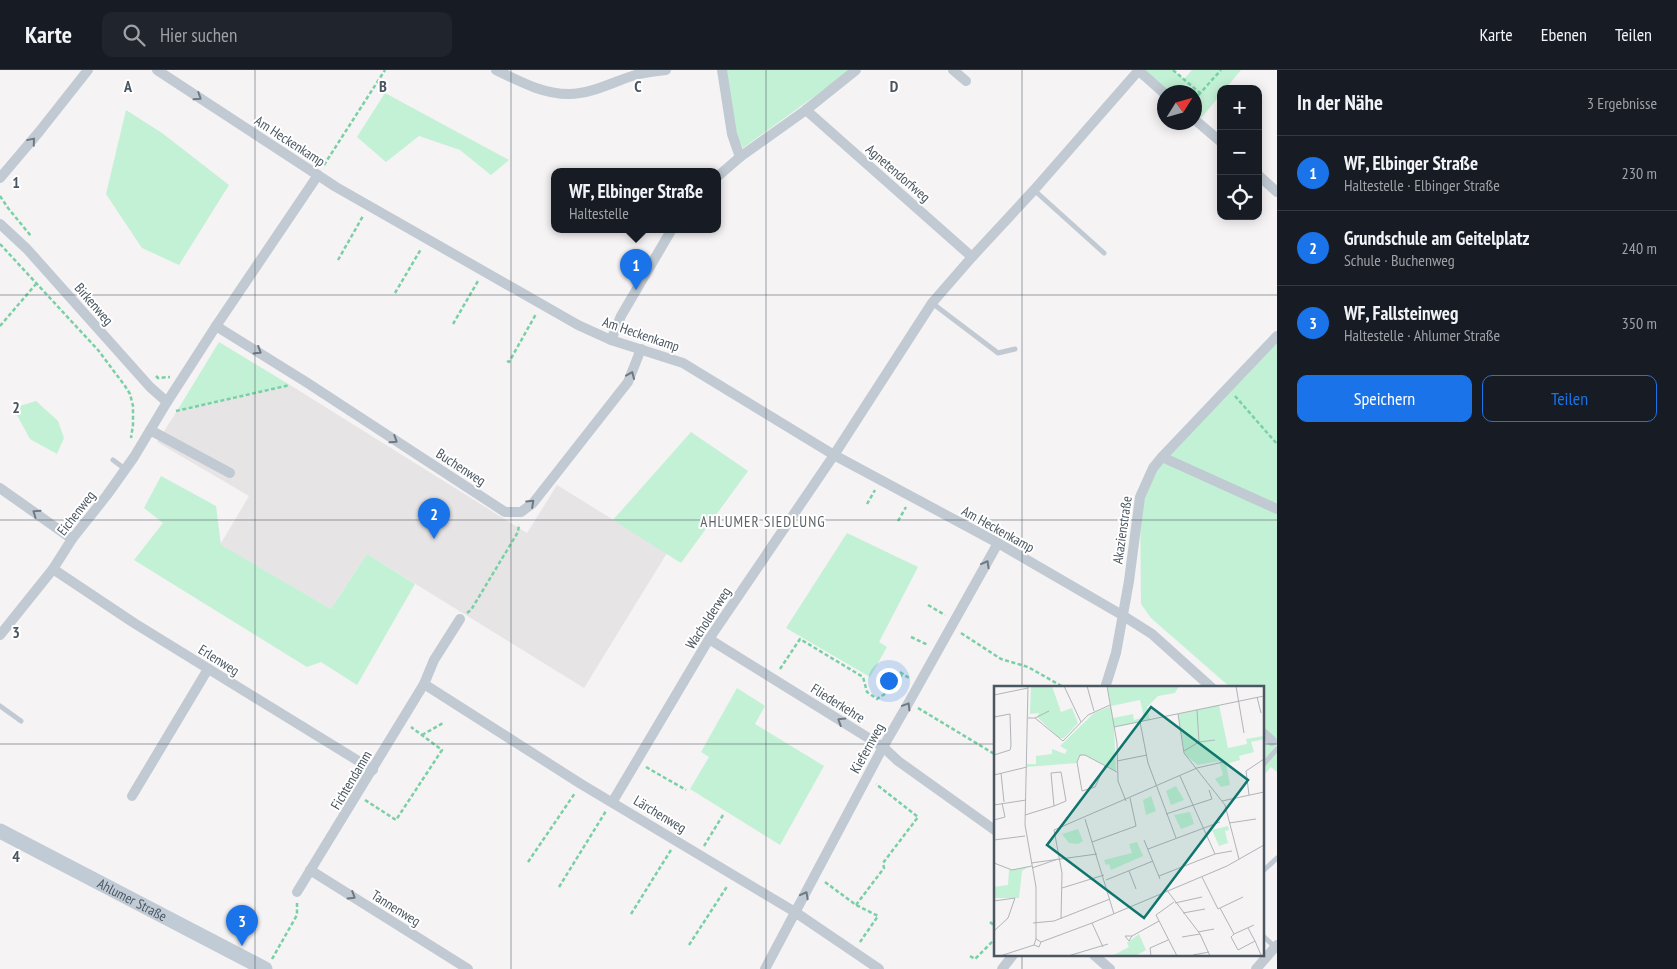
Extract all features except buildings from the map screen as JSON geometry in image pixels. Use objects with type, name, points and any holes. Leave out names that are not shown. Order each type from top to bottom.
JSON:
[{"type":"main road","name":"Ahlumer Straße","points":[[0,830],[265,969]]},
{"type":"street","points":[[0,178],[88,70]]},
{"type":"street","name":"Am Heckenkamp","points":[[157,70],[369,206],[578,325],[611,340],[682,362],[834,455],[998,544],[1122,615],[1152,634],[1210,686]]},
{"type":"street","points":[[496,70],[533,87],[554,93],[569,94],[586,92],[640,74],[666,70]]},
{"type":"street","points":[[722,70],[732,134],[740,157]]},
{"type":"street","points":[[721,174],[740,157],[806,110],[856,70]]},
{"type":"street","points":[[953,70],[966,82]]},
{"type":"street","points":[[1139,70],[1157,87]]},
{"type":"street","name":"Wacholderweg","points":[[613,801],[709,639],[834,455],[932,303],[1139,70]]},
{"type":"street","name":"Agnetendorfweg","points":[[806,110],[972,257]]},
{"type":"street","points":[[1202,126],[1217,139]]},
{"type":"street","name":"Eichenweg","points":[[0,635],[53,570],[72,538],[107,496],[126,469],[166,402],[318,175]]},
{"type":"street","points":[[1262,179],[1277,192]]},
{"type":"street","name":"Birkenweg","points":[[0,224],[27,249],[138,374],[166,402]]},
{"type":"street","points":[[611,340],[621,316],[670,233]]},
{"type":"street","name":"Buchenweg","points":[[216,326],[306,382],[505,512],[521,512]]},
{"type":"street","name":"Akazienstraße","points":[[1106,686],[1116,653],[1129,581],[1140,497],[1153,468],[1277,336]]},
{"type":"street","points":[[521,512],[533,503],[628,382],[642,349]]},
{"type":"street","points":[[150,430],[230,473]]},
{"type":"street","points":[[1162,457],[1264,505],[1277,509]]},
{"type":"street","points":[[0,488],[72,538]]},
{"type":"street","name":"Kiefernweg","points":[[765,969],[883,747],[998,544]]},
{"type":"street","name":"Erlenweg","points":[[53,570],[134,623],[373,770]]},
{"type":"street","name":"Fichtendamm","points":[[298,892],[373,770],[424,684],[434,660],[460,619]]},
{"type":"street","name":"Fliederkehre","points":[[709,639],[883,747],[898,761],[994,830]]},
{"type":"street","points":[[132,796],[208,669]]},
{"type":"street","name":"Lärchenweg","points":[[424,684],[581,784],[613,801],[796,912],[879,969]]},
{"type":"street","points":[[1264,734],[1274,745]]},
{"type":"street","name":"Tannenweg","points":[[310,870],[468,969]]},
{"type":"street","points":[[1256,969],[1276,946]]},
{"type":"street","points":[[1002,969],[1012,956]]},
{"type":"street","points":[[1095,956],[1110,969]]},
{"type":"lane","points":[[1034,190],[1104,253]]},
{"type":"lane","points":[[932,303],[998,353],[1015,349]]},
{"type":"lane","points":[[112,460],[126,469]]},
{"type":"lane","points":[[0,706],[21,721]]},
{"type":"lane","points":[[1264,763],[1274,745]]},
{"type":"lane","points":[[1264,870],[1277,858]]},
{"type":"lane","points":[[1264,937],[1276,946]]},
{"type":"path","points":[[318,175],[385,70]]},
{"type":"path","points":[[1173,70],[1191,85]]},
{"type":"path","points":[[1202,91],[1221,70]]},
{"type":"path","points":[[338,260],[369,206]]},
{"type":"path","points":[[395,293],[427,239]]},
{"type":"path","points":[[0,244],[98,350],[126,386],[133,406],[131,440]]},
{"type":"path","points":[[453,324],[484,271]]},
{"type":"path","points":[[0,326],[36,284]]},
{"type":"path","points":[[507,361],[509,362],[541,304]]},
{"type":"path","points":[[161,412],[164,414],[306,382]]},
{"type":"path","points":[[1238,401],[1277,444]]},
{"type":"path","points":[[867,504],[881,480]]},
{"type":"path","points":[[898,521],[911,497]]},
{"type":"path","points":[[58,523],[69,520],[84,506]]},
{"type":"path","points":[[460,619],[471,610],[518,532],[521,512]]},
{"type":"path","points":[[928,605],[1001,659],[1028,668],[1061,686]]},
{"type":"path","points":[[911,636],[938,650]]},
{"type":"path","points":[[774,679],[800,639],[863,677],[867,692],[877,699],[894,688],[902,674]]},
{"type":"path","points":[[909,702],[994,754]]},
{"type":"path","points":[[358,795],[396,820],[442,750],[402,720]]},
{"type":"path","points":[[421,735],[443,723]]},
{"type":"path","points":[[636,762],[686,790]]},
{"type":"path","points":[[856,905],[884,868],[883,864],[918,817],[867,777]]},
{"type":"path","points":[[528,862],[581,784]]},
{"type":"path","points":[[559,887],[613,801]]},
{"type":"path","points":[[699,854],[723,815]]},
{"type":"path","points":[[631,914],[677,841]]},
{"type":"path","points":[[816,874],[856,905],[878,916],[853,951]]},
{"type":"path","points":[[690,946],[734,875]]},
{"type":"path","points":[[274,956],[297,915],[298,892]]},
{"type":"path","points":[[990,922],[994,925]]},
{"type":"path","points":[[970,956],[975,959],[994,940]]},
{"type":"shaded area","points":[[290,385],[527,533],[557,485],[667,553],[584,688],[367,554],[331,609],[220,545],[249,496],[157,442],[177,411]]},
{"type":"green space","points":[[723,70],[851,70],[743,148],[732,126]]},
{"type":"green space","points":[[1140,70],[1173,70],[1184,79],[1192,70],[1241,70],[1228,85],[1217,85],[1217,99],[1202,117],[1202,85],[1157,85]]},
{"type":"green space","points":[[385,93],[509,160],[491,175],[460,150],[419,136],[386,162],[357,137]]},
{"type":"green space","points":[[126,110],[162,133],[229,185],[179,265],[142,248],[106,194]]},
{"type":"green space","points":[[1277,336],[1277,772],[1271,767],[1264,775],[1264,686],[1229,686],[1151,618],[1141,604],[1140,497],[1145,482]]},
{"type":"green space","points":[[219,342],[290,385],[177,411]]},
{"type":"green space","points":[[36,401],[58,421],[64,438],[57,454],[30,439],[13,408]]},
{"type":"green space","points":[[691,432],[748,471],[681,563],[613,520]]},
{"type":"green space","points":[[161,476],[216,506],[221,545],[331,609],[367,554],[415,584],[357,685],[321,662],[307,667],[134,560],[163,523],[144,508]]},
{"type":"green space","points":[[847,533],[918,567],[879,642],[887,647],[870,677],[786,628]]},
{"type":"green space","points":[[737,688],[765,706],[755,724],[824,766],[780,845],[690,789],[709,757],[701,752]]},
{"type":"place","name":"WF, Elbinger Straße","points":[[636,290]]},
{"type":"place","name":"Grundschule am Geitelplatz","points":[[434,539]]},
{"type":"place","name":"WF, Fallsteinweg","points":[[242,946]]},
{"type":"district","name":"AHLUMER SIEDLUNG","points":[[763,522]]}]
